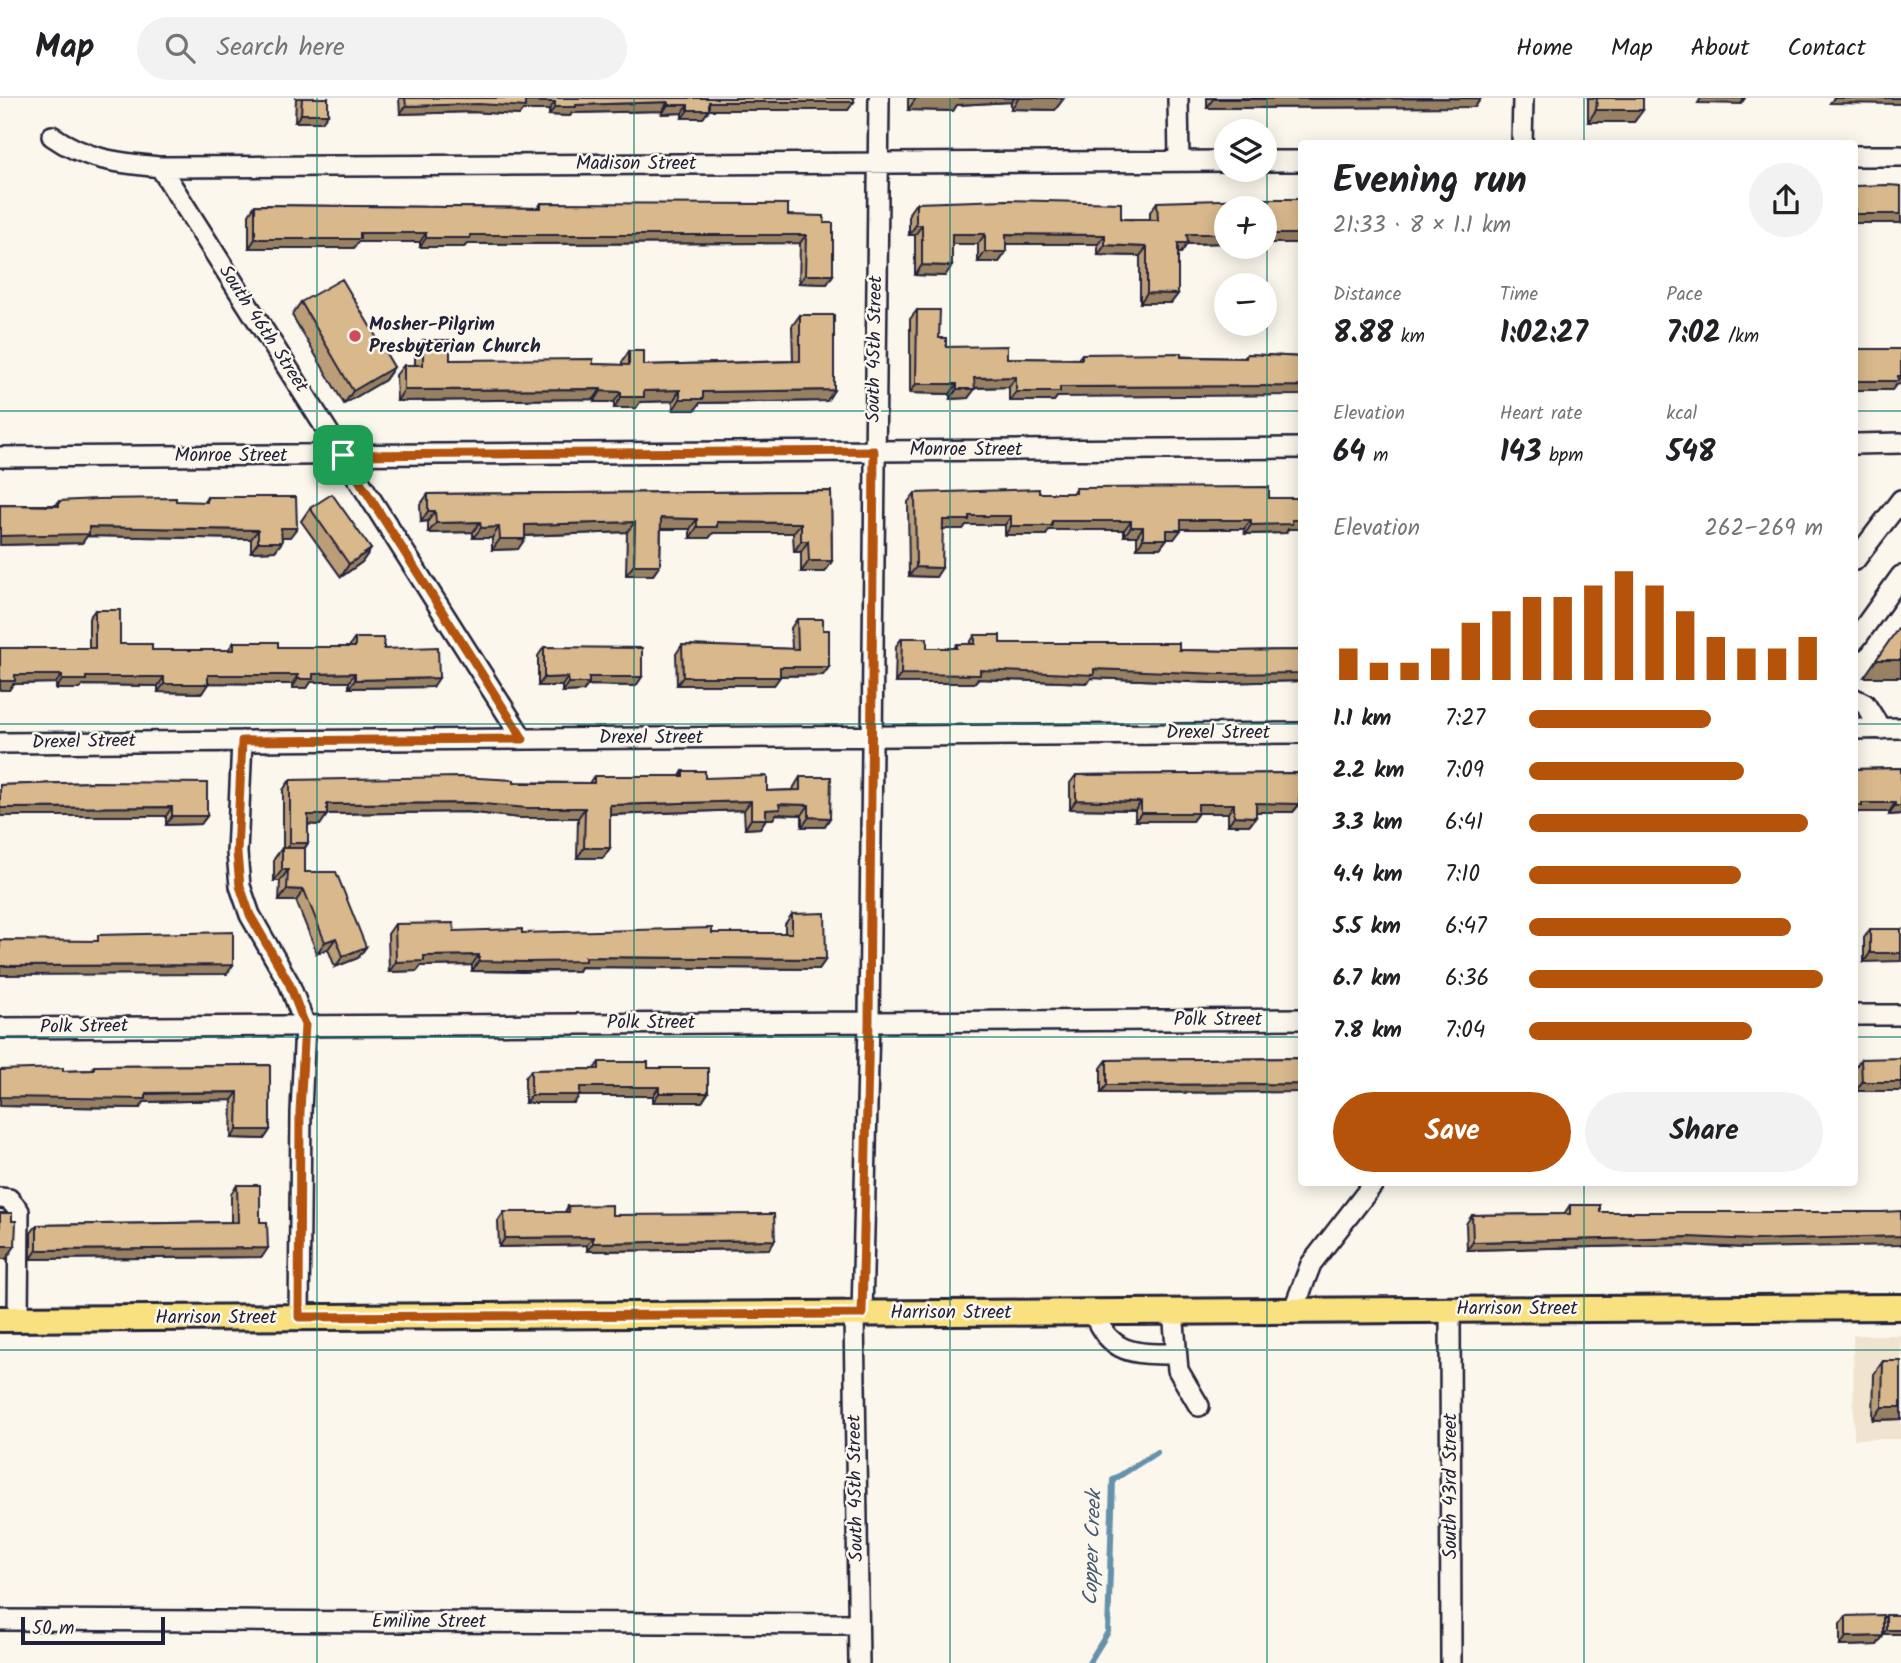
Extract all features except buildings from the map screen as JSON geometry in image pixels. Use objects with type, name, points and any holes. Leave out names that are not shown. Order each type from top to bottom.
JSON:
[{"type":"main road","name":"Harrison Street","points":[[9,1319],[1901,1307]]},
{"type":"street","name":"South 45th Street","points":[[859,1663],[858,1314],[869,1022],[879,98]]},
{"type":"street","points":[[1178,98],[1179,162]]},
{"type":"street","points":[[1521,140],[1523,98]]},
{"type":"street","name":"Madison Street","points":[[52,136],[74,152],[118,163],[160,167],[1214,161]]},
{"type":"street","points":[[1858,156],[1901,156]]},
{"type":"street","points":[[1277,161],[1298,161]]},
{"type":"street","name":"South 46th Street","points":[[160,167],[523,739]]},
{"type":"street","points":[[1858,444],[1901,443]]},
{"type":"street","name":"Monroe Street","points":[[0,457],[1298,448]]},
{"type":"street","points":[[1858,556],[1901,500]]},
{"type":"street","points":[[1858,636],[1901,576]]},
{"type":"street","points":[[1858,700],[1865,704],[1881,729]]},
{"type":"street","points":[[1858,729],[1901,728]]},
{"type":"street","name":"Drexel Street","points":[[0,743],[1298,733]]},
{"type":"street","points":[[242,741],[237,853],[240,886],[250,915],[289,983],[305,1025],[300,1112],[299,1317]]},
{"type":"street","points":[[1858,1015],[1901,1015]]},
{"type":"street","name":"Polk Street","points":[[0,1028],[1298,1019]]},
{"type":"street","points":[[1293,1311],[1311,1264],[1372,1186]]},
{"type":"street","points":[[0,1198],[9,1199],[19,1211],[9,1319]]},
{"type":"street","name":"South 43rd Street","points":[[1450,1310],[1451,1663]]},
{"type":"street","points":[[1173,1311],[1178,1370],[1199,1406]]},
{"type":"street","points":[[1093,1312],[1106,1337],[1129,1352],[1176,1354]]},
{"type":"street","name":"Emiline Street","points":[[0,1620],[858,1624]]},
{"type":"shaded area","points":[[1853,1335],[1901,1335],[1901,1439],[1854,1439]]},
{"type":"waterway","name":"Copper Creek","points":[[1089,1663],[1108,1632],[1113,1480],[1157,1452]]},
{"type":"place","name":"Mosher-Pilgrim Presbyterian Church","points":[[355,336]]},
{"type":"route","points":[[874,451],[869,1022],[862,1314],[299,1317],[300,1112],[305,1025],[289,983],[250,915],[240,886],[237,853],[242,741],[523,739],[343,455],[874,451]]}]
